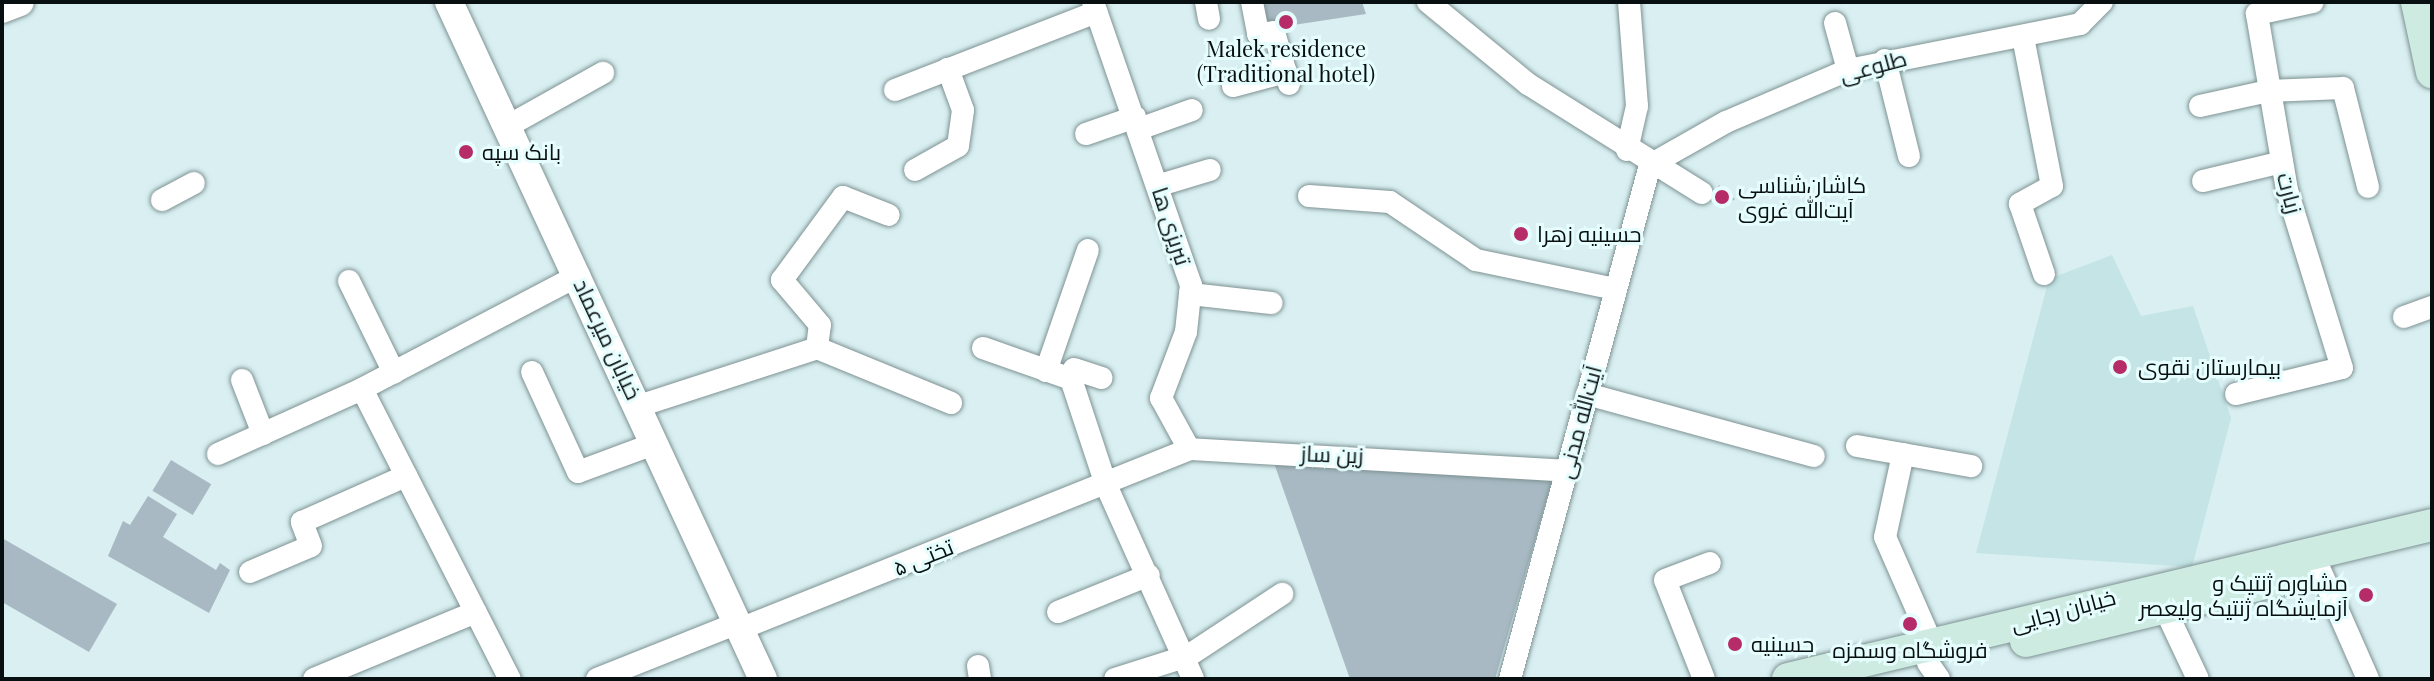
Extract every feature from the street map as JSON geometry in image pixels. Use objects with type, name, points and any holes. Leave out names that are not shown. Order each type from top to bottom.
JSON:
[{"type":"main road","points":[[2417,2],[2432,72]]},
{"type":"main road","name":"خیابان رجایی","points":[[1863,679],[2432,525]]},
{"type":"main road","name":"خیابان رجایی","points":[[2119,608],[2165,609],[2432,545]]},
{"type":"main road","name":"خیابان رجایی","points":[[1788,679],[1933,662]]},
{"type":"street","points":[[2,9],[20,2]]},
{"type":"street","points":[[1233,86],[1287,78],[1274,32],[1256,29],[1252,2]]},
{"type":"street","points":[[1428,2],[1528,84],[1650,165],[1702,193]]},
{"type":"street","points":[[1627,150],[1637,106],[1629,2]]},
{"type":"street","name":"طلوعی","points":[[1650,165],[1726,122],[1848,70],[1885,60],[2023,37],[2080,24],[2102,2]]},
{"type":"street","points":[[2252,8],[2313,2]]},
{"type":"street","name":"خیابان میرعماد","points":[[457,7],[508,126],[763,679]]},
{"type":"street","points":[[895,90],[1095,7]]},
{"type":"street","name":"تبریزی ها","points":[[1095,7],[1160,185],[1190,294],[1186,332],[1161,398],[1189,449]]},
{"type":"street","name":"زیارت","points":[[2236,394],[2342,368],[2282,162],[2252,8]]},
{"type":"street","points":[[1835,23],[1848,70]]},
{"type":"street","points":[[2023,37],[2052,186],[2020,204],[2044,274]]},
{"type":"street","points":[[1885,60],[1909,156]]},
{"type":"street","points":[[915,170],[958,146],[963,110],[948,69]]},
{"type":"street","points":[[508,126],[603,73]]},
{"type":"street","points":[[2200,106],[2268,91],[2343,88],[2368,187]]},
{"type":"street","points":[[1086,134],[1192,110]]},
{"type":"street","points":[[2203,181],[2282,162]]},
{"type":"street","name":"آیت‌الله مدنی","points":[[1510,679],[1650,165]]},
{"type":"street","points":[[1160,185],[1210,170]]},
{"type":"street","points":[[162,200],[194,183]]},
{"type":"street","points":[[1309,196],[1390,202],[1476,260],[1615,289]]},
{"type":"street","points":[[817,348],[820,325],[782,280],[843,197],[889,215]]},
{"type":"street","points":[[1046,371],[1088,250]]},
{"type":"street","points":[[218,454],[362,389],[579,275]]},
{"type":"street","points":[[349,281],[394,373]]},
{"type":"street","points":[[1190,294],[1272,303]]},
{"type":"street","points":[[2404,317],[2432,307]]},
{"type":"street","points":[[639,406],[817,348],[951,403]]},
{"type":"street","points":[[983,348],[1071,379]]},
{"type":"street","points":[[1102,378],[1074,369],[1071,379],[1106,485],[1188,656],[1193,679]]},
{"type":"street","points":[[532,372],[578,472],[656,443]]},
{"type":"street","points":[[242,380],[263,434]]},
{"type":"street","points":[[362,389],[510,679]]},
{"type":"street","points":[[1587,394],[1814,456]]},
{"type":"street","points":[[1857,446],[1971,466]]},
{"type":"street","name":"زین ساز","points":[[1106,485],[1189,449],[1566,471]]},
{"type":"street","points":[[1903,454],[1885,537],[1933,662]]},
{"type":"street","points":[[250,572],[311,546],[302,522],[406,476]]},
{"type":"street","name":"تختی ۵","points":[[597,679],[1106,485]]},
{"type":"street","points":[[1704,679],[1665,580],[1710,563]]},
{"type":"street","points":[[2320,570],[2368,679]]},
{"type":"street","points":[[1058,612],[1149,575]]},
{"type":"street","points":[[1115,679],[1188,656],[1282,594]]},
{"type":"street","points":[[2165,609],[2198,679]]},
{"type":"street","points":[[314,679],[476,612]]},
{"type":"shaded area","name":"بیمارستان نقوی","points":[[2112,255],[2141,316],[2193,306],[2231,418],[2192,567],[1976,553],[2049,279]]},
{"type":"building","name":"Malek residence (Traditional hotel)","points":[[1255,2],[1362,2],[1366,14],[1260,30]]},
{"type":"building","name":"کاشان‌شناسی آیت‌الله غروی","points":[[1719,185],[1735,199],[1725,206],[1709,196]]},
{"type":"building","points":[[171,460],[211,484],[193,515],[152,491]]},
{"type":"building","points":[[1274,463],[1552,481],[1495,679],[1350,679]]},
{"type":"building","points":[[148,496],[177,514],[163,537],[216,570],[220,563],[230,570],[209,613],[108,556],[123,521],[130,525]]},
{"type":"building","points":[[2,538],[117,604],[89,652],[2,602]]},
{"type":"place","name":"Malek residence (Traditional hotel)","points":[[1286,22]]},
{"type":"place","name":"بانک سپه","points":[[466,152]]},
{"type":"place","name":"کاشان‌شناسی آیت‌الله غروی","points":[[1722,197]]},
{"type":"place","name":"حسینیه زهرا","points":[[1521,234]]},
{"type":"place","name":"بیمارستان نقوی","points":[[2120,367]]},
{"type":"place","name":"مشاوره ژنتیک و آزمایشگاه ژنتیک ولیعصر","points":[[2366,595]]},
{"type":"place","name":"فروشگاه وسمزه","points":[[1910,624]]},
{"type":"place","name":"حسینیه","points":[[1735,644]]}]
